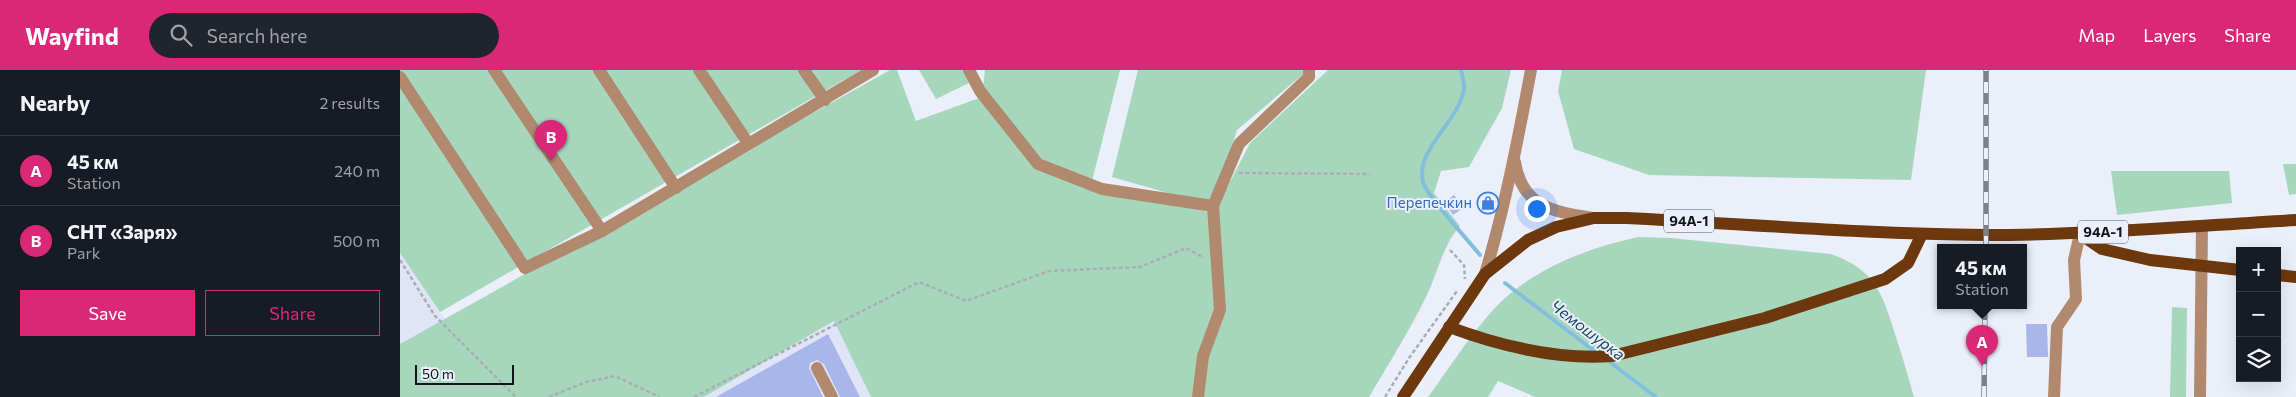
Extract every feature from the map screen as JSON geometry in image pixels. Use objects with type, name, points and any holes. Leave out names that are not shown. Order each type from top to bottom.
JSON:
[{"type":"main road","name":"94А-1","points":[[1403,397],[1485,274],[1528,240],[1556,227],[1594,218],[1627,218],[1922,234],[2080,234],[2296,220]]},
{"type":"main road","points":[[1449,327],[1498,344],[1591,358],[1612,356],[1765,318],[1885,280],[1908,263],[1922,234]]},
{"type":"main road","points":[[2080,234],[2102,249],[2150,260],[2236,269]]},
{"type":"main road","points":[[2281,275],[2296,277]]},
{"type":"street","points":[[494,70],[602,231]]},
{"type":"street","points":[[599,70],[676,188]]},
{"type":"street","points":[[699,70],[748,143]]},
{"type":"street","points":[[804,70],[825,100]]},
{"type":"street","points":[[400,77],[525,268],[602,231],[873,70]]},
{"type":"street","points":[[969,70],[980,91],[1038,164],[1102,189],[1213,206]]},
{"type":"street","points":[[1198,397],[1203,356],[1220,310],[1213,206],[1239,144],[1309,77],[1309,70]]},
{"type":"street","points":[[1485,274],[1499,227],[1531,70]]},
{"type":"street","points":[[1514,157],[1517,176],[1523,188],[1533,200],[1564,213],[1594,218]]},
{"type":"street","points":[[2200,397],[2202,226]]},
{"type":"street","points":[[2054,397],[2057,327],[2076,299],[2074,260],[2080,234]]},
{"type":"street","points":[[817,368],[832,397]]},
{"type":"path","points":[[1227,172],[1370,174]]},
{"type":"path","points":[[694,397],[919,282],[966,301],[1049,271],[1140,266],[1186,248],[1217,266]]},
{"type":"path","points":[[1450,250],[1464,265],[1465,279]]},
{"type":"path","points":[[400,260],[436,316],[459,338],[485,368],[516,397]]},
{"type":"path","points":[[1385,397],[1409,358],[1469,273]]},
{"type":"path","points":[[548,397],[586,382],[615,376],[660,397]]},
{"type":"shaded area","points":[[400,253],[440,312],[499,397],[400,397]]},
{"type":"shaded area","points":[[835,321],[871,397],[704,397]]},
{"type":"green space","points":[[400,70],[861,70],[440,312],[400,253]]},
{"type":"green space","points":[[890,70],[897,70],[916,121],[982,97],[985,70],[1120,70],[1090,189],[1214,213],[1250,143],[1328,70],[1511,70],[1502,108],[1469,167],[1441,171],[1434,193],[1460,226],[1440,261],[1418,312],[1369,397],[871,397],[834,321],[704,397],[400,397],[400,344]]},
{"type":"green space","points":[[919,70],[970,70],[969,83],[936,99]]},
{"type":"green space","points":[[1138,70],[1308,70],[1237,130],[1213,206],[1112,177]]},
{"type":"green space","points":[[1562,70],[1926,70],[1911,180],[1649,175],[1574,149],[1558,91]]},
{"type":"green space","points":[[2283,164],[2296,164],[2296,194],[2289,195]]},
{"type":"green space","points":[[2111,171],[2229,171],[2232,203],[2117,215]]},
{"type":"green space","points":[[1638,237],[1671,238],[1831,254],[1846,260],[1867,275],[1881,294],[1914,397],[1535,397],[1498,381],[1488,397],[1428,397],[1477,329],[1510,294],[1543,271],[1561,262],[1599,247]]},
{"type":"green space","points":[[2172,307],[2187,308],[2186,397],[2170,397]]},
{"type":"building","name":"Перепечкин","points":[[1482,194],[1496,198],[1493,212],[1479,208]]},
{"type":"building","points":[[1454,195],[1463,208],[1453,215],[1444,202]]},
{"type":"building","points":[[2026,324],[2047,324],[2048,357],[2027,357]]},
{"type":"building","points":[[828,334],[860,397],[840,397],[824,364],[817,360],[810,363],[809,368],[823,397],[716,397]]},
{"type":"waterway","name":"Чемошурка","points":[[1461,70],[1464,87],[1460,101],[1425,158],[1422,170],[1423,182],[1439,207],[1480,255]]},
{"type":"waterway","name":"Чемошурка","points":[[1505,283],[1597,353]]},
{"type":"waterway","name":"Чемошурка","points":[[1607,360],[1656,397]]},
{"type":"railway","points":[[1986,70],[1986,244]]},
{"type":"railway","points":[[1984,397],[1985,309]]},
{"type":"place","name":"СНТ «Заря»","points":[[551,161]]},
{"type":"place","name":"Перепечкин","points":[[1488,203]]},
{"type":"place","name":"45 км","points":[[1982,366]]}]
